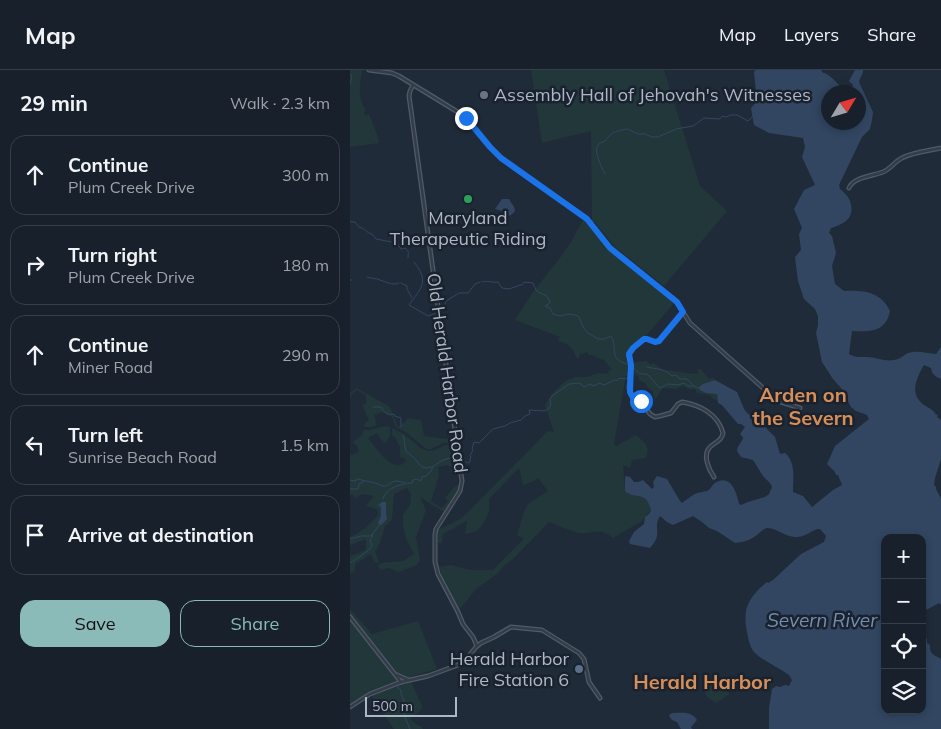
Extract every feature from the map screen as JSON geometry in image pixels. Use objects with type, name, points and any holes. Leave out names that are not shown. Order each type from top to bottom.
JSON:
[{"type":"street","points":[[369,70],[394,74],[461,114],[501,158],[587,219],[610,248],[676,300],[690,323],[763,388],[779,401],[800,408]]},
{"type":"street","name":"Old Herald Harbor Road","points":[[413,84],[409,96],[462,481],[460,491],[436,531],[436,566],[440,579],[463,624],[477,646]]},
{"type":"street","points":[[849,188],[852,182],[886,171],[902,158],[941,148]]},
{"type":"street","points":[[683,312],[659,341],[644,339],[630,352],[630,393],[641,401],[649,413],[655,417],[671,413],[682,402],[704,408],[711,414],[723,433],[721,439],[709,448],[707,452],[709,467],[714,477]]},
{"type":"street","points":[[350,616],[401,682]]},
{"type":"street","points":[[350,707],[372,693],[458,665],[477,646],[511,627],[542,630],[578,652],[584,659],[589,682],[600,698]]},
{"type":"street","points":[[394,672],[409,680]]},
{"type":"green space","points":[[350,70],[362,70],[361,101],[366,110],[364,112],[366,116],[369,114],[379,143],[350,147]]},
{"type":"green space","points":[[531,70],[664,70],[700,186],[727,211],[664,286],[615,247],[595,222],[592,222],[591,131],[542,143]]},
{"type":"green space","points":[[584,218],[588,220],[604,242],[650,280],[649,282],[675,302],[646,336],[635,344],[628,354],[629,373],[626,375],[614,444],[616,446],[636,435],[646,445],[648,450],[646,458],[632,460],[630,468],[623,465],[625,491],[629,494],[643,497],[651,510],[642,521],[613,538],[603,532],[575,532],[549,522],[497,574],[476,589],[459,610],[439,567],[451,565],[470,570],[493,570],[524,539],[517,535],[528,504],[548,491],[538,478],[523,485],[519,468],[489,499],[489,512],[477,531],[465,534],[467,521],[443,534],[442,543],[438,543],[438,530],[462,518],[548,431],[554,432],[545,405],[552,394],[564,382],[575,377],[588,377],[598,373],[609,374],[608,371],[612,370],[604,360],[589,355],[587,352],[580,353],[579,358],[577,358],[570,346],[558,341],[560,337],[515,320],[535,289],[571,242]]},
{"type":"green space","points":[[646,361],[651,365],[652,362],[665,371],[695,374],[698,373],[697,370],[701,369],[709,379],[713,378],[715,380],[703,384],[711,393],[717,394],[717,401],[709,395],[697,393],[695,389],[682,386],[676,389],[664,388],[655,399],[653,391],[639,380],[638,376],[632,374],[633,364]]},
{"type":"green space","points":[[357,388],[390,407],[398,427],[407,418],[421,420],[424,436],[455,440],[456,442],[443,443],[427,449],[396,427],[392,417],[383,412],[374,415],[377,425],[364,427],[365,423],[369,420],[362,405],[366,404],[366,395],[357,390],[350,396],[350,393]]},
{"type":"green space","points":[[385,426],[390,427],[390,436],[385,443],[377,433],[368,438],[385,459],[396,465],[401,465],[406,461],[400,457],[400,447],[394,436],[392,436],[392,428],[404,434],[422,449],[428,451],[445,445],[456,446],[460,471],[457,470],[453,473],[451,467],[447,465],[438,467],[439,476],[431,501],[442,508],[448,501],[445,498],[455,486],[460,486],[444,512],[420,497],[426,510],[416,537],[420,561],[415,566],[398,572],[389,568],[380,570],[378,566],[380,563],[403,561],[414,554],[406,538],[403,525],[403,515],[410,505],[411,494],[407,488],[394,494],[392,520],[385,526],[375,552],[379,562],[376,563],[374,561],[371,554],[356,563],[354,572],[350,573],[350,556],[366,550],[366,539],[350,545],[350,537],[365,528],[378,515],[377,509],[366,506],[374,496],[362,494],[356,498],[350,495],[350,454],[359,452],[353,442],[362,435],[363,430]]},
{"type":"green space","points":[[350,609],[372,634],[418,621],[437,669],[409,677],[423,708],[410,719],[423,729],[394,729],[369,692],[350,704]]},
{"type":"green space","points":[[708,676],[730,694],[716,703],[707,697],[701,683]]},
{"type":"water","name":"Severn River","points":[[756,70],[821,70],[839,85],[821,85],[821,130],[866,130],[866,97],[873,112],[870,129],[862,137],[839,185],[840,189],[849,198],[851,214],[840,225],[831,228],[829,233],[832,236],[836,253],[832,266],[835,284],[844,291],[871,293],[882,300],[890,311],[888,318],[881,327],[871,331],[852,331],[849,354],[856,357],[891,360],[898,359],[911,352],[936,354],[941,347],[941,379],[934,375],[931,368],[924,365],[915,386],[915,391],[919,401],[933,410],[936,415],[938,414],[937,417],[941,420],[941,459],[934,485],[941,499],[941,605],[939,603],[926,609],[926,534],[881,534],[881,714],[926,714],[926,638],[932,654],[941,659],[941,729],[769,729],[769,708],[772,689],[776,686],[789,686],[792,680],[789,675],[763,659],[753,650],[746,628],[747,606],[754,594],[767,582],[773,580],[801,554],[824,542],[826,536],[820,529],[794,537],[767,528],[756,536],[743,542],[735,543],[693,516],[673,525],[660,516],[657,524],[656,538],[650,548],[630,544],[629,541],[634,532],[644,524],[645,517],[651,510],[643,497],[629,494],[625,491],[626,476],[630,477],[634,482],[643,480],[652,489],[654,487],[653,482],[657,476],[667,479],[682,503],[695,494],[707,491],[715,483],[721,481],[725,481],[732,486],[741,505],[769,494],[772,487],[753,460],[741,457],[737,451],[743,439],[740,434],[745,427],[738,424],[722,405],[718,403],[717,394],[706,393],[700,390],[699,387],[703,384],[715,380],[737,392],[748,414],[764,421],[766,428],[775,437],[780,454],[785,453],[791,461],[793,492],[803,496],[812,507],[842,485],[838,475],[827,464],[835,446],[869,419],[867,415],[851,407],[841,388],[822,362],[816,333],[818,316],[815,309],[804,299],[798,281],[795,257],[801,250],[799,234],[802,228],[794,209],[804,190],[815,185],[802,157],[805,147],[803,138],[769,133],[754,125],[751,108],[757,101],[754,72]]},
{"type":"water","name":"Severn River","points":[[855,70],[863,70],[863,73],[859,82],[860,85],[853,85],[849,81]]},
{"type":"water","points":[[502,199],[509,199],[515,208],[514,212],[509,216],[495,209]]},
{"type":"water","points":[[386,502],[387,519],[381,525],[378,523],[381,516],[381,507],[378,505]]},
{"type":"water","points":[[673,713],[689,714],[697,720],[691,727],[692,729],[681,729],[677,722],[669,716]]},
{"type":"waterway","points":[[350,74],[352,76],[350,84]]},
{"type":"waterway","points":[[627,129],[638,134],[658,137],[676,129],[693,126],[704,118],[719,119],[723,116],[737,115],[748,121],[753,116]]},
{"type":"waterway","points":[[605,174],[598,159],[597,146],[612,133],[626,129]]},
{"type":"waterway","points":[[350,221],[355,222],[376,239],[397,243],[401,249],[405,248],[408,252],[408,258]]},
{"type":"waterway","points":[[414,262],[423,280],[420,289],[409,305],[428,316],[437,313]]},
{"type":"waterway","points":[[367,277],[392,284],[399,283]]},
{"type":"waterway","points":[[441,312],[446,301],[459,293],[468,293],[475,284],[480,282]]},
{"type":"waterway","points":[[482,282],[498,282],[502,288],[509,289],[522,285],[524,282],[533,283],[538,292],[548,297],[550,303],[545,306],[550,308],[553,314],[560,316],[576,315],[588,333],[598,339],[611,336],[616,357],[623,363],[630,365]]},
{"type":"waterway","points":[[401,283],[407,286],[412,298]]},
{"type":"waterway","points":[[632,366],[636,371],[648,375],[660,388],[668,384],[678,385],[684,383],[701,389]]},
{"type":"waterway","points":[[647,367],[664,371],[672,376],[676,375],[680,379],[687,379],[693,385]]},
{"type":"waterway","points":[[627,375],[629,370]]},
{"type":"waterway","points":[[461,460],[470,462],[474,442],[479,443],[493,429],[521,420],[530,414],[529,410],[545,411],[548,409],[551,405],[550,399],[552,396],[569,384],[580,383],[584,387],[590,384],[594,386],[599,383],[604,385],[615,380],[617,381],[619,378],[627,378]]},
{"type":"waterway","points":[[373,407],[381,407],[386,413],[394,414],[401,418],[401,427]]},
{"type":"waterway","points":[[403,435],[406,451],[422,467],[431,467]]},
{"type":"waterway","points":[[350,480],[355,481],[358,479],[384,486],[395,481],[412,483],[413,480],[417,479],[421,481],[422,477],[432,470],[432,467],[443,460],[454,457],[458,459]]},
{"type":"waterway","points":[[350,489],[358,489],[359,484],[364,481]]},
{"type":"waterway","points":[[383,499],[392,488],[405,484]]},
{"type":"waterway","points":[[350,539],[371,536],[380,524]]},
{"type":"waterway","points":[[350,563],[372,546],[370,540],[373,536],[372,534]]},
{"type":"waterway","points":[[398,685],[405,703],[404,715],[410,729]]},
{"type":"place","name":"Assembly Hall of Jehovah's Witnesses","points":[[484,95]]},
{"type":"place","name":"Maryland Therapeutic Riding","points":[[468,199]]},
{"type":"place","name":"Herald Harbor Fire Station 6","points":[[579,669]]},
{"type":"district","name":"Arden on the Severn","points":[[803,406]]},
{"type":"district","name":"Herald Harbor","points":[[702,682]]},
{"type":"route","points":[[466,118],[501,158],[587,219],[610,248],[677,302],[683,312],[659,341],[655,342],[644,339],[630,352],[630,392],[632,396],[641,401]]}]
